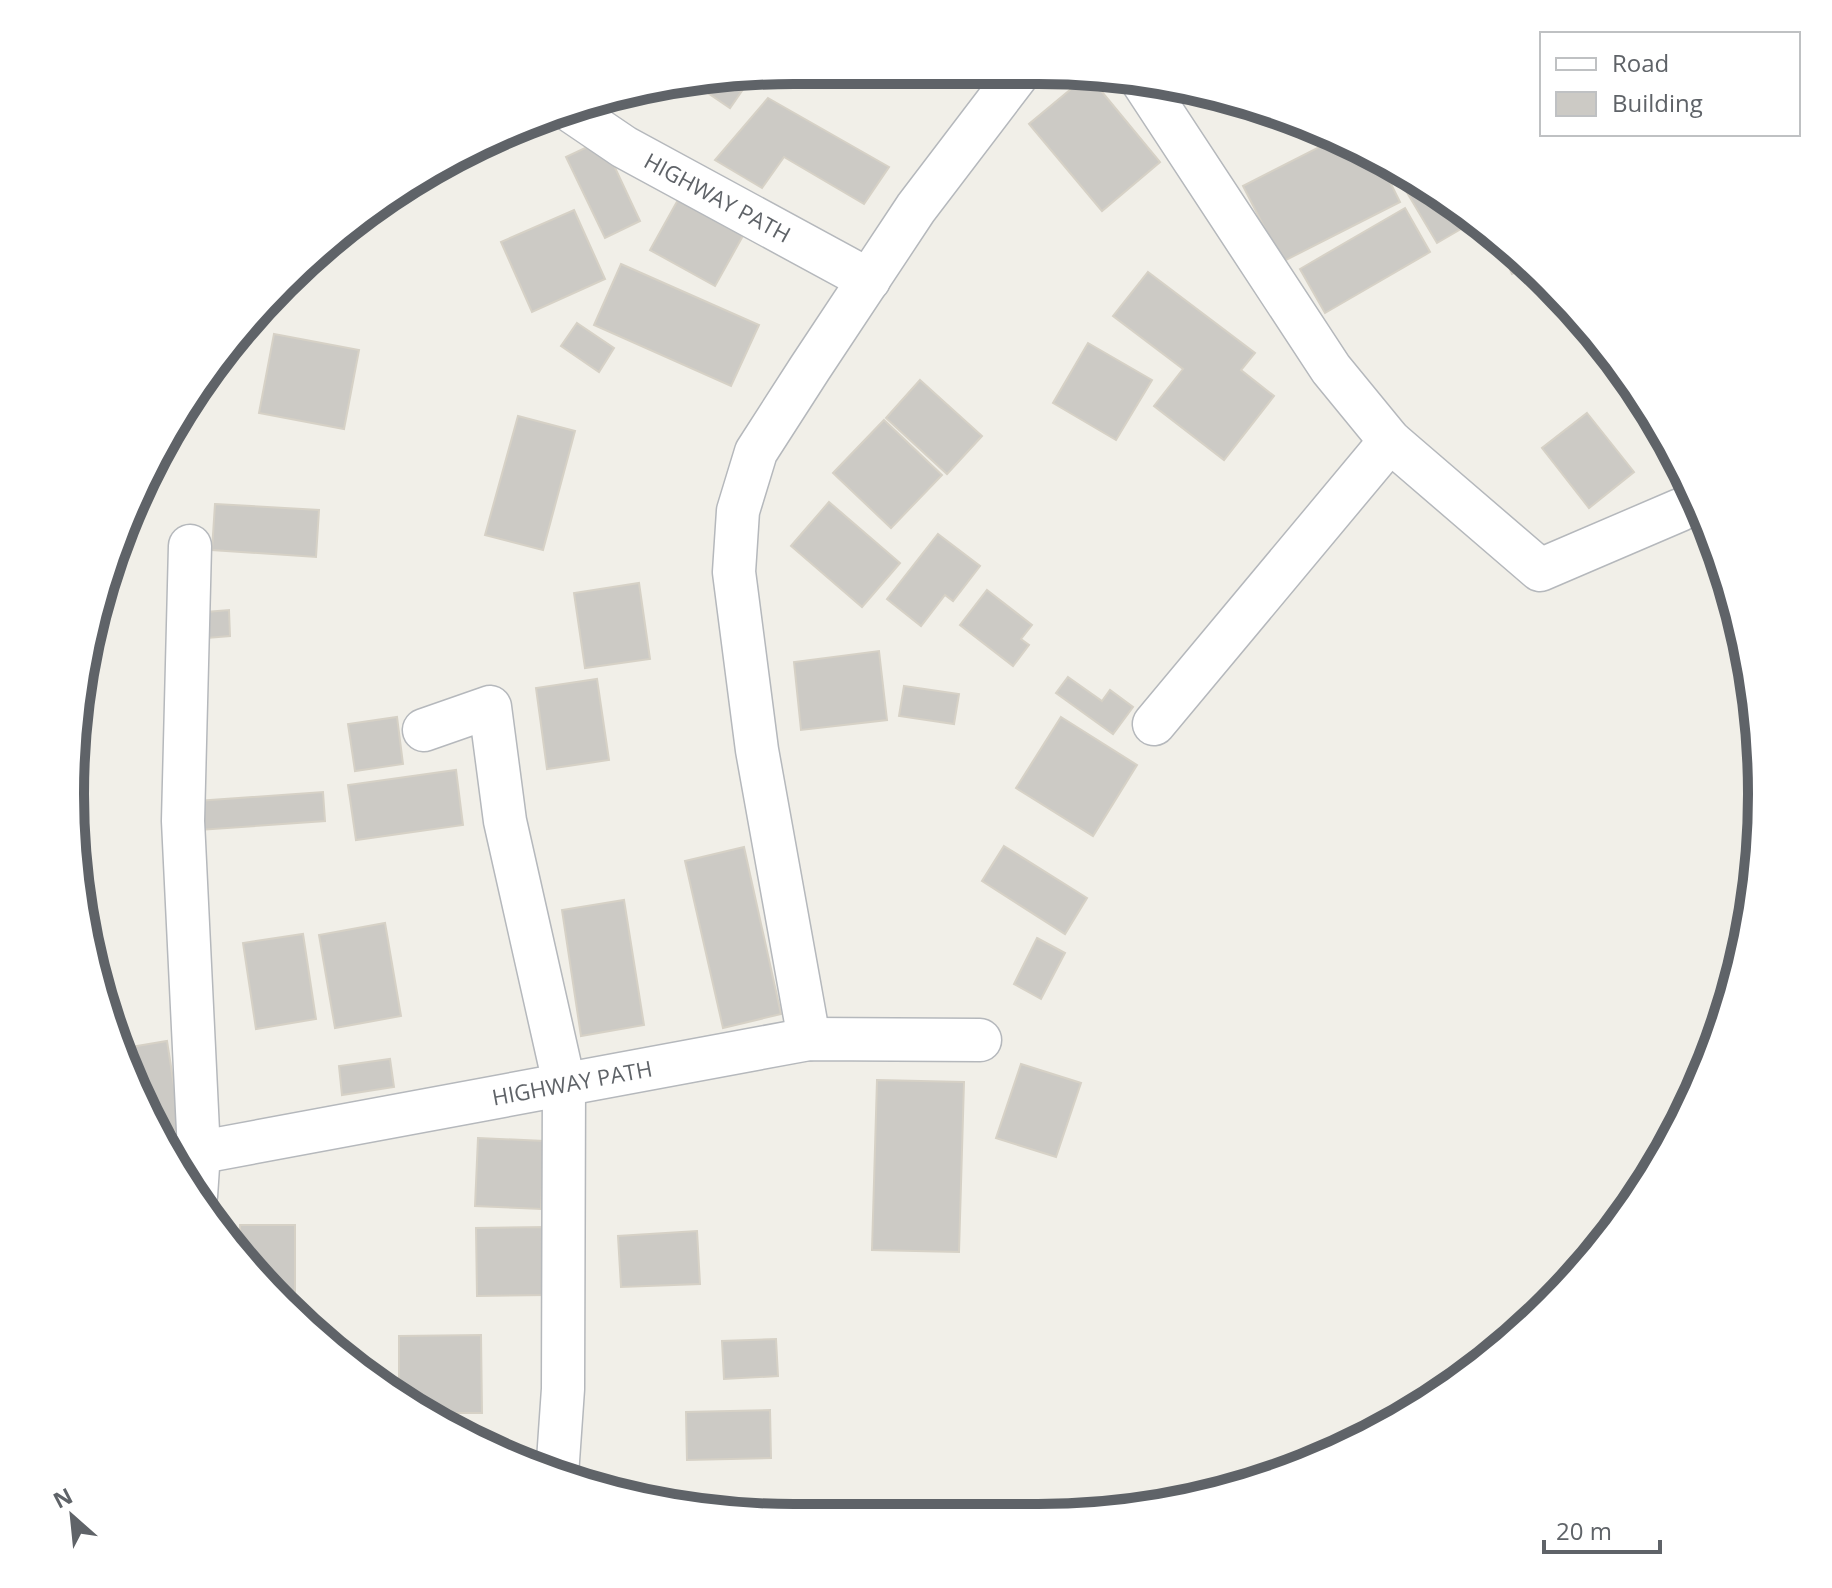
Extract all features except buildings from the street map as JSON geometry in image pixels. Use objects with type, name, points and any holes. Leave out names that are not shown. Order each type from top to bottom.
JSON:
[{"type":"street","points":[[809,1039],[755,735],[734,572],[738,511],[756,452],[916,208],[1010,84]]},
{"type":"street","points":[[1150,93],[1331,369],[1390,441],[1540,570],[1680,510]]},
{"type":"street","name":"HIGHWAY PATH","points":[[580,117],[624,147],[869,280]]},
{"type":"street","points":[[1154,724],[1390,441]]},
{"type":"street","points":[[184,1155],[183,821],[190,546]]},
{"type":"street","points":[[424,730],[490,707],[505,821],[564,1083],[563,1389],[558,1463]]},
{"type":"street","name":"HIGHWAY PATH","points":[[184,1155],[809,1039],[980,1040]]}]
